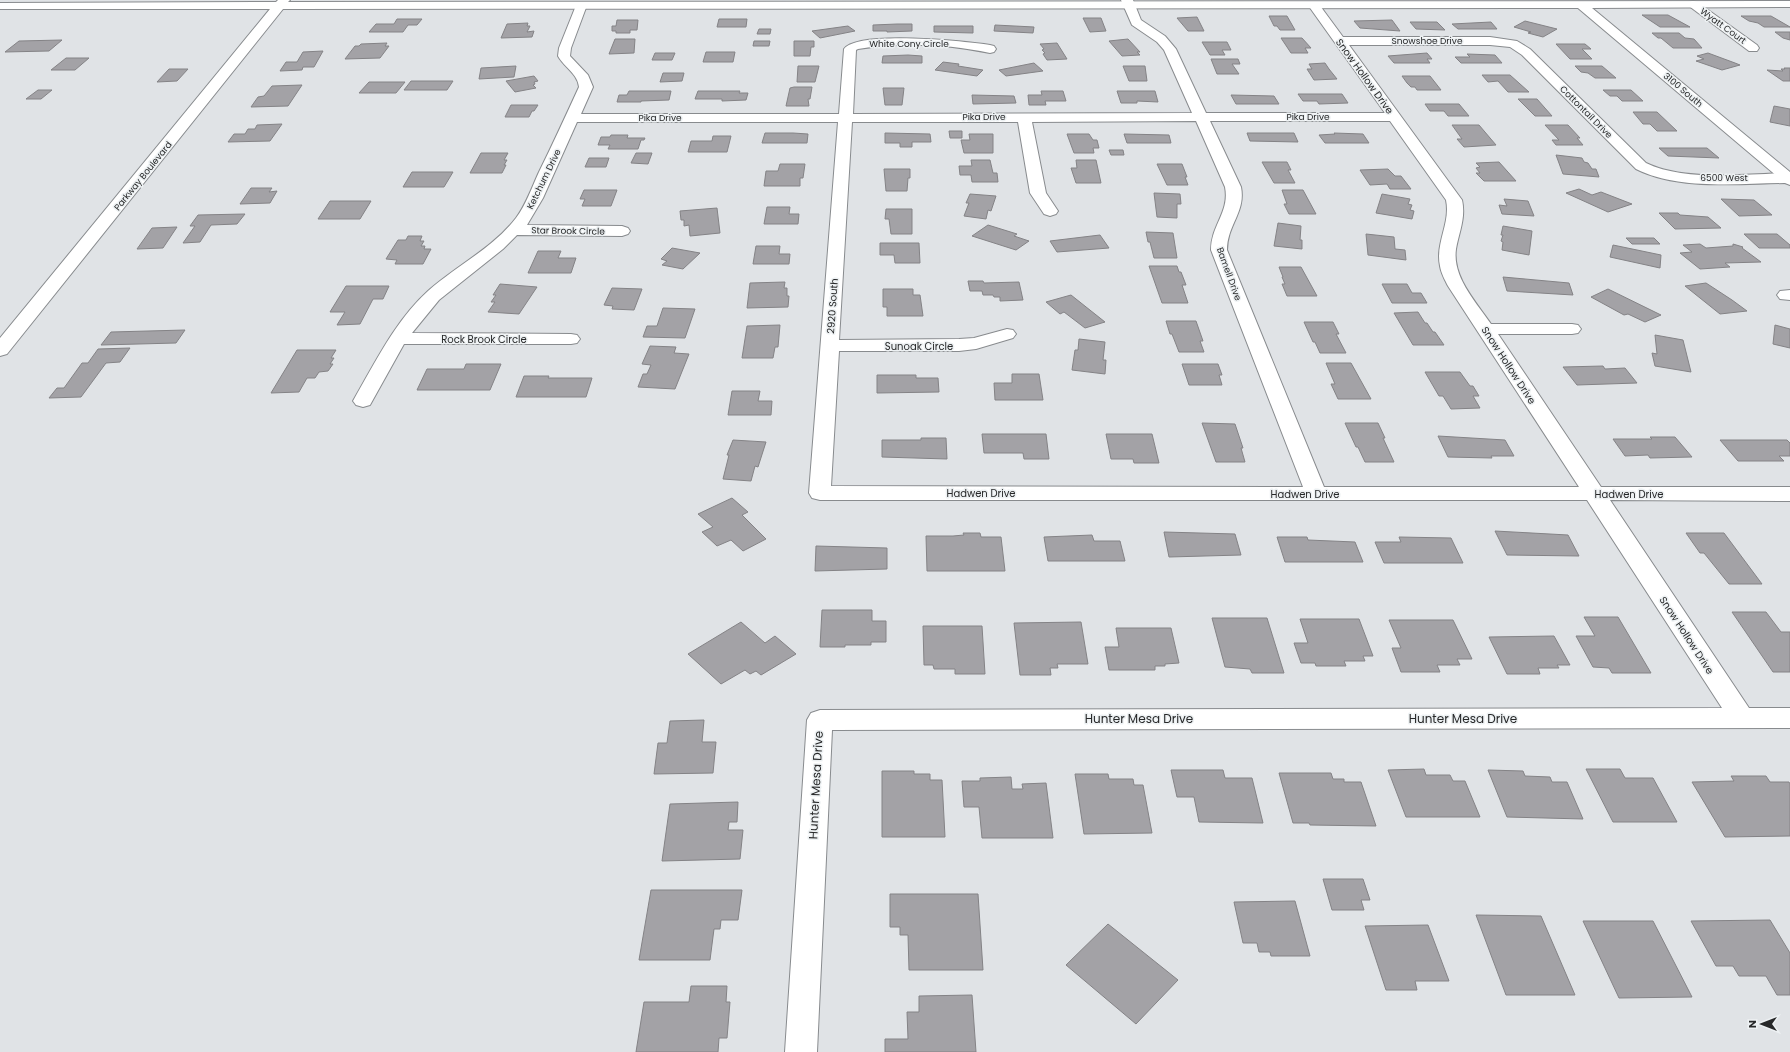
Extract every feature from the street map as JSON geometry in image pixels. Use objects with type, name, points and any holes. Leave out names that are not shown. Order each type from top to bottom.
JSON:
[{"type":"street","points":[[0,6],[282,3],[580,5],[1128,2],[1314,5],[1579,2],[1790,4]]},
{"type":"street","name":"Bamell Drive","points":[[1128,2],[1136,22],[1161,39],[1170,49],[1233,186],[1236,196],[1234,209],[1220,234],[1219,250],[1316,494]]},
{"type":"street","name":"3100 South","points":[[1579,2],[1789,179]]},
{"type":"street","name":"Parkway Boulevard","points":[[0,350],[282,3]]},
{"type":"street","name":"Wyatt Court","points":[[1693,4],[1753,48]]},
{"type":"street","name":"Ketchum Drive","points":[[363,401],[398,338],[408,324],[433,296],[515,230],[529,210],[585,91],[586,84],[582,76],[565,59],[564,52],[580,5]]},
{"type":"street","name":"Snow Hollow Drive","points":[[1314,5],[1454,200],[1456,212],[1448,247],[1448,265],[1457,286],[1742,718]]},
{"type":"street","name":"Snowshoe Drive","points":[[1340,42],[1490,42],[1513,44]]},
{"type":"street","name":"White Cony Circle","points":[[845,118],[849,52],[851,47],[873,43],[951,43],[990,49]]},
{"type":"street","name":"Cottontail Drive","points":[[1513,44],[1526,52],[1641,166],[1662,175]]},
{"type":"street","points":[[1024,117],[1038,194],[1050,211]]},
{"type":"street","name":"Pika Drive","points":[[573,118],[1395,117]]},
{"type":"street","name":"2920 South","points":[[820,493],[845,118]]},
{"type":"street","name":"6500 West","points":[[1662,175],[1686,178],[1789,179]]},
{"type":"street","name":"Star Brook Circle","points":[[515,230],[622,231]]},
{"type":"street","points":[[1486,329],[1572,329]]},
{"type":"street","name":"Sunoak Circle","points":[[830,346],[959,345],[976,343],[1007,334]]},
{"type":"street","name":"Rock Brook Circle","points":[[398,338],[571,339]]},
{"type":"street","name":"Hadwen Drive","points":[[820,493],[1790,494]]},
{"type":"street","name":"Hunter Mesa Drive","points":[[801,1052],[820,720],[1790,718]]},
{"type":"building","points":[[1642,15],[1668,15],[1690,27],[1660,27]]},
{"type":"building","points":[[1269,16],[1287,16],[1295,30],[1280,30],[1277,26],[1274,26]]},
{"type":"building","points":[[1741,16],[1771,16],[1790,27],[1764,27]]},
{"type":"building","points":[[1197,17],[1204,31],[1188,31],[1177,18]]},
{"type":"building","points":[[1083,18],[1101,18],[1106,31],[1090,32]]},
{"type":"building","points":[[397,19],[422,19],[417,25],[408,25],[403,32],[369,32],[376,24],[394,24]]},
{"type":"building","points":[[719,19],[747,19],[746,27],[717,27]]},
{"type":"building","points":[[617,20],[638,20],[637,30],[630,30],[630,33],[616,33],[616,31],[612,31],[612,26],[616,26]]},
{"type":"building","points":[[1392,20],[1400,31],[1360,28],[1354,21]]},
{"type":"building","points":[[1525,21],[1557,29],[1543,37],[1514,27]]},
{"type":"building","points":[[1410,22],[1437,22],[1445,30],[1416,29]]},
{"type":"building","points":[[1491,22],[1497,29],[1458,29],[1452,24]]},
{"type":"building","points":[[528,23],[527,26],[530,26],[527,32],[534,31],[532,37],[501,38],[507,24]]},
{"type":"building","points":[[912,24],[912,31],[873,31],[873,25]]},
{"type":"building","points":[[995,25],[1034,27],[1033,33],[994,31]]},
{"type":"building","points":[[848,26],[855,31],[820,38],[812,31]]},
{"type":"building","points":[[934,26],[973,26],[973,33],[934,32]]},
{"type":"building","points":[[759,29],[771,29],[770,34],[757,34]]},
{"type":"building","points":[[1775,32],[1790,32],[1790,40],[1783,38]]},
{"type":"building","points":[[1652,33],[1679,33],[1685,38],[1694,39],[1702,48],[1673,48]]},
{"type":"building","points":[[1281,38],[1302,38],[1311,48],[1305,48],[1308,53],[1291,53]]},
{"type":"building","points":[[615,39],[635,39],[634,53],[609,54]]},
{"type":"building","points":[[1128,39],[1140,52],[1137,52],[1140,55],[1122,56],[1109,41]]},
{"type":"building","points":[[62,40],[49,51],[5,52],[19,41]]},
{"type":"building","points":[[754,41],[770,41],[769,46],[753,46]]},
{"type":"building","points":[[794,41],[814,41],[814,47],[811,47],[810,56],[794,56]]},
{"type":"building","points":[[1202,42],[1227,42],[1231,50],[1222,50],[1225,55],[1210,55]]},
{"type":"building","points":[[387,43],[385,46],[389,46],[380,58],[345,59],[355,46],[359,46],[361,44]]},
{"type":"building","points":[[1057,43],[1067,59],[1047,60],[1043,54],[1045,53],[1042,50],[1044,49],[1040,44]]},
{"type":"building","points":[[1556,44],[1585,44],[1591,49],[1582,49],[1592,59],[1570,59]]},
{"type":"building","points":[[323,51],[314,67],[303,67],[302,70],[280,71],[286,62],[297,62],[303,52]]},
{"type":"building","points":[[706,52],[735,52],[733,62],[703,62]]},
{"type":"building","points":[[655,53],[675,53],[672,60],[652,60]]},
{"type":"building","points":[[1427,53],[1432,59],[1427,59],[1430,63],[1394,63],[1388,56]]},
{"type":"building","points":[[1708,53],[1740,65],[1722,70],[1696,61],[1704,59],[1697,56]]},
{"type":"building","points":[[1467,54],[1495,55],[1502,63],[1461,63],[1455,57],[1470,57]]},
{"type":"building","points":[[883,56],[922,56],[922,63],[882,63]]},
{"type":"building","points":[[66,58],[89,58],[75,70],[51,70]]},
{"type":"building","points":[[1211,59],[1238,59],[1240,64],[1232,64],[1239,74],[1217,74]]},
{"type":"building","points":[[943,62],[983,70],[977,76],[935,70]]},
{"type":"building","points":[[1034,63],[1043,71],[1006,76],[999,70]]},
{"type":"building","points":[[1325,63],[1337,79],[1314,80],[1307,69],[1312,69],[1309,64]]},
{"type":"building","points":[[516,66],[514,77],[479,79],[481,68]]},
{"type":"building","points":[[798,66],[819,66],[815,82],[797,82]]},
{"type":"building","points":[[1123,66],[1145,66],[1147,81],[1129,81]]},
{"type":"building","points":[[1575,66],[1602,66],[1616,78],[1595,78],[1588,73],[1581,72]]},
{"type":"building","points":[[1784,68],[1790,68],[1790,81],[1783,81],[1767,70],[1783,71],[1781,69],[1785,69]]},
{"type":"building","points":[[169,69],[188,69],[177,81],[157,82]]},
{"type":"building","points":[[663,73],[684,73],[682,81],[660,82]]},
{"type":"building","points":[[1482,75],[1510,75],[1529,92],[1508,92],[1498,81],[1488,82]]},
{"type":"building","points":[[534,76],[538,81],[534,82],[535,84],[533,85],[536,88],[515,92],[506,81]]},
{"type":"building","points":[[1402,76],[1430,76],[1441,90],[1417,90],[1415,87],[1411,87]]},
{"type":"building","points":[[411,81],[453,81],[447,90],[404,90]]},
{"type":"building","points":[[369,82],[405,82],[396,93],[359,93]]},
{"type":"building","points":[[302,85],[288,106],[251,107],[258,97],[264,96],[272,86]]},
{"type":"building","points":[[812,87],[810,99],[808,99],[809,106],[786,106],[790,88]]},
{"type":"building","points":[[883,88],[904,88],[902,105],[885,105]]},
{"type":"building","points":[[38,90],[52,90],[41,99],[26,99]]},
{"type":"building","points":[[1603,90],[1631,90],[1643,101],[1622,101],[1617,96],[1610,96]]},
{"type":"building","points":[[629,91],[671,91],[669,100],[617,102],[619,95],[627,95]]},
{"type":"building","points":[[698,91],[740,91],[739,93],[748,93],[746,100],[722,101],[722,99],[695,99]]},
{"type":"building","points":[[1041,91],[1063,91],[1066,101],[1045,101],[1046,105],[1029,105],[1028,95],[1042,95]]},
{"type":"building","points":[[1117,91],[1155,91],[1158,102],[1137,101],[1137,103],[1121,103]]},
{"type":"building","points":[[1298,94],[1342,94],[1348,103],[1319,104],[1317,101],[1303,101]]},
{"type":"building","points":[[972,95],[1014,96],[1016,103],[973,104]]},
{"type":"building","points":[[1231,95],[1274,96],[1279,104],[1236,104]]},
{"type":"building","points":[[1518,99],[1537,99],[1552,116],[1535,116]]},
{"type":"building","points":[[1425,104],[1459,104],[1469,116],[1448,116],[1444,111],[1430,111]]},
{"type":"building","points":[[511,105],[538,105],[529,117],[505,117]]},
{"type":"building","points":[[1774,106],[1790,109],[1790,126],[1770,122]]},
{"type":"building","points":[[1633,112],[1657,112],[1677,131],[1657,131],[1650,124],[1643,124]]},
{"type":"building","points":[[282,124],[270,141],[228,142],[234,134],[245,134],[248,129],[255,129],[257,125]]},
{"type":"building","points":[[1452,125],[1479,125],[1496,145],[1464,147],[1457,139],[1462,139]]},
{"type":"building","points":[[1545,125],[1568,125],[1580,138],[1577,138],[1583,145],[1556,145],[1552,140],[1559,140]]},
{"type":"building","points":[[949,131],[962,131],[962,138],[950,138]]},
{"type":"building","points":[[765,133],[808,134],[807,143],[762,143]]},
{"type":"building","points":[[885,133],[930,134],[931,142],[912,142],[912,147],[900,147],[900,143],[885,143]]},
{"type":"building","points":[[1247,133],[1294,133],[1298,142],[1250,141]]},
{"type":"building","points":[[1334,133],[1363,134],[1369,143],[1325,143],[1319,135],[1335,134]]},
{"type":"building","points":[[969,134],[993,134],[993,153],[964,153],[961,140],[970,140]]},
{"type":"building","points":[[1067,134],[1089,134],[1093,140],[1097,140],[1099,148],[1093,148],[1094,153],[1074,153]]},
{"type":"building","points":[[1124,134],[1169,135],[1171,143],[1127,143]]},
{"type":"building","points":[[611,135],[628,135],[627,138],[645,138],[644,140],[641,140],[638,149],[608,149],[610,145],[598,145],[601,137],[610,137]]},
{"type":"building","points":[[713,136],[731,136],[727,152],[688,152],[691,141],[712,141]]},
{"type":"building","points":[[1659,148],[1707,148],[1719,158],[1668,156]]},
{"type":"building","points":[[1109,150],[1123,150],[1124,155],[1111,155]]},
{"type":"building","points":[[481,153],[508,153],[504,160],[507,160],[502,173],[470,173]]},
{"type":"building","points":[[636,153],[652,153],[648,164],[631,163]]},
{"type":"building","points":[[1556,155],[1582,158],[1584,162],[1588,163],[1592,169],[1596,169],[1599,177],[1563,174]]},
{"type":"building","points":[[589,158],[609,158],[606,167],[585,167]]},
{"type":"building","points":[[971,160],[990,160],[993,173],[997,173],[998,182],[972,182],[971,175],[960,175],[959,166],[972,166]]},
{"type":"building","points":[[1076,160],[1096,160],[1101,183],[1076,183],[1071,168],[1077,168]]},
{"type":"building","points":[[1262,162],[1287,162],[1291,170],[1288,170],[1295,183],[1274,183]]},
{"type":"building","points":[[1499,162],[1516,181],[1484,181],[1476,173],[1480,173],[1476,168],[1480,167],[1476,163]]},
{"type":"building","points":[[780,164],[805,164],[803,178],[800,178],[800,186],[764,186],[766,171],[778,171]]},
{"type":"building","points":[[1157,164],[1182,164],[1187,177],[1185,177],[1188,185],[1167,185]]},
{"type":"building","points":[[884,169],[910,169],[910,178],[908,178],[907,191],[886,191]]},
{"type":"building","points":[[1388,169],[1395,176],[1401,176],[1411,189],[1390,189],[1387,184],[1370,185],[1360,170]]},
{"type":"building","points":[[412,172],[453,172],[444,187],[403,187]]},
{"type":"building","points":[[251,188],[272,188],[269,192],[277,191],[270,203],[240,204]]},
{"type":"building","points":[[1579,189],[1592,195],[1601,192],[1632,204],[1608,212],[1566,193]]},
{"type":"building","points":[[584,190],[617,190],[611,206],[582,206],[585,199],[580,199]]},
{"type":"building","points":[[1282,190],[1303,190],[1316,214],[1289,214],[1284,204],[1287,204]]},
{"type":"building","points":[[1154,193],[1180,194],[1181,204],[1177,204],[1177,218],[1157,217]]},
{"type":"building","points":[[970,194],[996,196],[991,211],[988,210],[986,219],[964,216],[969,203],[966,203]]},
{"type":"building","points":[[1382,194],[1410,199],[1408,204],[1412,205],[1410,210],[1414,211],[1412,219],[1376,213]]},
{"type":"building","points":[[1504,199],[1528,201],[1534,216],[1502,214],[1499,205],[1507,206]]},
{"type":"building","points":[[1721,199],[1754,200],[1772,215],[1739,216]]},
{"type":"building","points":[[330,201],[371,201],[360,219],[318,219]]},
{"type":"building","points":[[767,207],[790,207],[789,214],[799,214],[798,224],[764,224]]},
{"type":"building","points":[[717,208],[720,233],[690,236],[689,225],[684,226],[684,220],[681,220],[680,211]]},
{"type":"building","points":[[886,209],[912,209],[912,234],[891,234],[889,219],[885,219]]},
{"type":"building","points":[[1659,213],[1678,213],[1680,215],[1708,217],[1721,228],[1675,229]]},
{"type":"building","points":[[245,214],[237,224],[211,225],[200,242],[183,243],[195,226],[190,226],[198,215]]},
{"type":"building","points":[[1278,223],[1301,226],[1300,240],[1302,240],[1302,249],[1274,246]]},
{"type":"building","points":[[988,225],[1017,234],[1014,236],[1029,241],[1016,250],[972,236]]},
{"type":"building","points":[[1503,226],[1532,231],[1529,255],[1502,250],[1503,242],[1501,241],[1503,235],[1501,235]]},
{"type":"building","points":[[177,227],[163,248],[137,249],[152,228]]},
{"type":"building","points":[[1146,232],[1173,233],[1177,258],[1154,258]]},
{"type":"building","points":[[1366,234],[1394,237],[1395,249],[1405,250],[1406,260],[1368,255]]},
{"type":"building","points":[[1744,234],[1777,234],[1790,245],[1790,248],[1759,248]]},
{"type":"building","points":[[1100,235],[1109,248],[1057,252],[1050,241]]},
{"type":"building","points":[[408,236],[422,236],[420,241],[424,241],[421,246],[425,246],[424,249],[431,249],[423,264],[395,264],[397,260],[386,259],[398,240],[406,240]]},
{"type":"building","points":[[1626,238],[1654,238],[1660,244],[1632,244]]},
{"type":"building","points":[[880,243],[919,243],[920,263],[895,263],[894,255],[880,255]]},
{"type":"building","points":[[1700,244],[1706,248],[1733,246],[1733,244],[1743,247],[1742,248],[1761,262],[1725,263],[1730,267],[1700,269],[1680,253],[1692,252],[1683,245]]},
{"type":"building","points":[[1613,245],[1661,255],[1660,268],[1610,257]]},
{"type":"building","points":[[756,246],[780,246],[779,254],[790,254],[789,264],[753,264]]},
{"type":"building","points":[[672,248],[700,253],[683,269],[662,265],[667,261],[661,259]]},
{"type":"building","points":[[538,251],[561,251],[558,258],[576,258],[571,273],[528,273]]},
{"type":"building","points":[[1149,266],[1177,266],[1186,285],[1182,285],[1188,303],[1162,303]]},
{"type":"building","points":[[1279,267],[1301,267],[1317,296],[1287,296],[1282,284],[1285,284]]},
{"type":"building","points":[[1503,277],[1569,283],[1573,295],[1507,291]]},
{"type":"building","points":[[968,281],[983,281],[984,283],[1019,282],[1023,300],[1000,301],[1000,297],[983,295],[982,291],[970,291]]},
{"type":"building","points":[[785,282],[784,288],[787,288],[787,296],[789,296],[788,307],[747,308],[750,283]]},
{"type":"building","points":[[1706,283],[1747,311],[1720,314],[1685,286]]},
{"type":"building","points":[[500,284],[537,287],[519,314],[488,312],[495,302],[491,302],[496,295],[493,295]]},
{"type":"building","points":[[1382,284],[1407,284],[1412,293],[1421,293],[1427,303],[1392,303]]},
{"type":"building","points":[[346,286],[389,286],[383,299],[373,299],[360,324],[337,325],[345,312],[330,312]]},
{"type":"building","points":[[612,288],[642,289],[634,310],[612,309],[613,306],[604,305]]},
{"type":"building","points":[[883,289],[913,289],[913,295],[920,295],[923,316],[887,316],[887,307],[883,307]]},
{"type":"building","points":[[1608,289],[1661,315],[1645,322],[1628,314],[1624,315],[1591,297]]},
{"type":"building","points":[[1071,295],[1105,322],[1085,328],[1064,312],[1060,314],[1046,302]]},
{"type":"building","points":[[663,308],[695,309],[685,338],[643,337],[647,326],[657,326]]},
{"type":"building","points":[[1418,312],[1425,323],[1427,323],[1433,332],[1435,332],[1444,345],[1413,345],[1394,313]]},
{"type":"building","points":[[1166,321],[1196,321],[1203,341],[1200,341],[1204,352],[1179,352],[1172,334],[1170,334]]},
{"type":"building","points":[[1304,322],[1333,322],[1339,334],[1336,334],[1346,353],[1320,353]]},
{"type":"building","points":[[780,325],[778,347],[775,347],[773,358],[742,358],[747,326]]},
{"type":"building","points":[[1775,325],[1790,329],[1790,348],[1773,344]]},
{"type":"building","points":[[185,330],[176,343],[101,345],[111,332]]},
{"type":"building","points":[[1655,335],[1683,340],[1691,372],[1655,366],[1652,353],[1657,354]]},
{"type":"building","points":[[1079,339],[1105,342],[1103,360],[1106,360],[1105,374],[1072,370],[1075,350],[1078,350]]},
{"type":"building","points":[[650,346],[676,347],[674,353],[689,354],[675,389],[638,387],[643,374],[647,374],[651,365],[642,364]]},
{"type":"building","points":[[130,348],[120,362],[106,363],[81,397],[49,398],[57,388],[64,388],[82,363],[88,363],[98,349]]},
{"type":"building","points":[[297,350],[336,350],[331,358],[334,358],[330,364],[333,364],[328,371],[319,372],[315,378],[307,378],[299,392],[271,393]]},
{"type":"building","points":[[1326,363],[1351,363],[1371,399],[1338,399],[1331,384],[1335,384]]},
{"type":"building","points":[[466,364],[501,364],[490,390],[417,390],[427,369],[464,369]]},
{"type":"building","points":[[1182,364],[1218,364],[1222,375],[1219,375],[1222,385],[1189,385]]},
{"type":"building","points":[[1603,366],[1605,369],[1625,368],[1637,383],[1577,385],[1563,367]]},
{"type":"building","points":[[1425,372],[1460,372],[1470,386],[1473,386],[1479,396],[1473,396],[1480,408],[1451,409],[1443,396],[1439,396]]},
{"type":"building","points":[[1012,374],[1039,374],[1043,400],[995,400],[994,383],[1012,383]]},
{"type":"building","points":[[877,375],[916,375],[916,378],[938,378],[939,392],[877,393]]},
{"type":"building","points":[[524,376],[549,376],[548,378],[592,378],[586,397],[516,397]]},
{"type":"building","points":[[732,391],[760,391],[758,401],[772,401],[771,415],[728,415]]},
{"type":"building","points":[[1202,423],[1235,424],[1243,448],[1241,448],[1245,462],[1216,462]]},
{"type":"building","points":[[1345,423],[1378,423],[1394,462],[1365,462]]},
{"type":"building","points":[[982,434],[1046,434],[1049,459],[1024,459],[1023,453],[984,453]]},
{"type":"building","points":[[1106,434],[1152,434],[1159,463],[1134,463],[1133,459],[1111,459]]},
{"type":"building","points":[[1438,436],[1505,440],[1514,456],[1491,456],[1492,458],[1448,457]]},
{"type":"building","points":[[1650,437],[1675,437],[1692,457],[1650,458],[1648,455],[1625,456],[1613,439],[1652,439]]},
{"type":"building","points":[[921,438],[946,438],[947,459],[882,457],[882,440],[921,440]]},
{"type":"building","points":[[733,440],[766,442],[758,467],[755,466],[751,481],[723,479],[729,455],[727,455]]},
{"type":"building","points":[[1720,440],[1787,440],[1790,443],[1790,456],[1779,456],[1784,461],[1738,461]]},
{"type":"building","points":[[732,498],[748,512],[742,515],[766,539],[743,551],[731,540],[717,546],[702,532],[713,527],[698,514]]},
{"type":"building","points":[[1495,531],[1568,535],[1579,556],[1507,555]]},
{"type":"building","points":[[1164,532],[1235,534],[1241,555],[1169,557]]},
{"type":"building","points":[[963,533],[980,533],[981,537],[1001,537],[1005,571],[927,571],[926,536],[964,535]]},
{"type":"building","points":[[1686,533],[1724,533],[1762,584],[1729,584],[1704,553],[1700,553]]},
{"type":"building","points":[[1092,535],[1094,541],[1120,541],[1125,561],[1048,561],[1044,537]]},
{"type":"building","points":[[1277,537],[1307,537],[1308,540],[1355,542],[1363,562],[1285,562]]},
{"type":"building","points":[[1399,537],[1451,538],[1463,563],[1384,563],[1375,542],[1401,542]]},
{"type":"building","points":[[816,546],[887,548],[887,569],[815,571]]},
{"type":"building","points":[[822,610],[872,610],[872,621],[886,621],[886,642],[871,642],[871,645],[845,645],[845,647],[820,647]]},
{"type":"building","points":[[1732,612],[1766,612],[1781,632],[1790,632],[1790,672],[1773,672]]},
{"type":"building","points":[[1584,617],[1618,617],[1651,673],[1612,673],[1609,668],[1593,667],[1576,636],[1595,636]]},
{"type":"building","points":[[1212,618],[1267,618],[1284,673],[1252,673],[1250,669],[1225,667]]},
{"type":"building","points":[[1300,619],[1359,619],[1373,656],[1363,656],[1365,661],[1344,661],[1346,666],[1316,666],[1315,663],[1301,663],[1294,643],[1308,643]]},
{"type":"building","points":[[1389,620],[1453,620],[1472,659],[1457,659],[1460,665],[1437,665],[1440,672],[1401,672],[1392,648],[1401,648]]},
{"type":"building","points":[[741,622],[765,643],[775,636],[796,654],[761,675],[756,671],[750,674],[745,670],[721,684],[688,654]]},
{"type":"building","points":[[1081,622],[1088,664],[1057,664],[1058,668],[1050,668],[1051,675],[1020,675],[1014,623]]},
{"type":"building","points":[[923,626],[982,626],[985,674],[955,674],[955,669],[934,669],[933,665],[924,665]]},
{"type":"building","points":[[1116,628],[1171,628],[1179,663],[1165,664],[1165,666],[1155,666],[1155,670],[1109,670],[1105,647],[1119,647]]},
{"type":"building","points":[[1554,636],[1570,665],[1557,665],[1559,668],[1538,668],[1540,674],[1507,674],[1489,637]]},
{"type":"building","points":[[704,720],[702,742],[716,742],[713,773],[654,774],[658,743],[667,743],[670,721]]},
{"type":"building","points":[[1424,769],[1426,775],[1450,775],[1453,781],[1465,781],[1480,817],[1406,817],[1388,770]]},
{"type":"building","points":[[1586,769],[1620,769],[1625,778],[1653,778],[1677,822],[1613,822]]},
{"type":"building","points":[[1171,770],[1223,770],[1225,778],[1252,778],[1263,823],[1199,822],[1194,797],[1177,797]]},
{"type":"building","points":[[1488,770],[1523,771],[1525,776],[1550,777],[1552,782],[1567,782],[1583,819],[1507,817]]},
{"type":"building","points":[[882,771],[914,771],[914,774],[930,774],[930,780],[942,780],[945,837],[882,837]]},
{"type":"building","points":[[1279,773],[1331,773],[1333,779],[1344,779],[1344,782],[1361,782],[1376,826],[1310,825],[1309,823],[1293,823]]},
{"type":"building","points":[[1075,774],[1108,774],[1109,779],[1133,779],[1134,785],[1143,785],[1152,833],[1084,834]]},
{"type":"building","points":[[1731,776],[1766,776],[1770,782],[1789,782],[1790,836],[1725,837],[1692,782],[1734,781]]},
{"type":"building","points":[[1011,777],[1012,789],[1023,789],[1022,784],[1046,783],[1053,838],[982,838],[979,807],[964,807],[962,781],[980,781],[980,778]]},
{"type":"building","points":[[738,802],[737,822],[729,822],[728,830],[743,830],[740,859],[662,861],[670,804]]},
{"type":"building","points":[[1323,879],[1363,879],[1370,900],[1361,900],[1364,910],[1332,910]]},
{"type":"building","points":[[651,890],[742,890],[738,920],[721,920],[720,929],[714,929],[710,960],[639,960]]},
{"type":"building","points":[[890,894],[978,894],[983,970],[909,970],[908,935],[900,935],[900,927],[890,927]]},
{"type":"building","points":[[1295,901],[1310,956],[1271,956],[1270,952],[1259,952],[1257,943],[1243,943],[1234,902]]},
{"type":"building","points":[[1476,915],[1541,916],[1575,995],[1506,995]]},
{"type":"building","points":[[1770,920],[1790,953],[1790,995],[1777,995],[1766,976],[1739,976],[1733,966],[1716,966],[1691,921]]},
{"type":"building","points":[[1583,921],[1653,921],[1692,997],[1619,998]]},
{"type":"building","points":[[1108,924],[1178,980],[1136,1024],[1066,965]]},
{"type":"building","points":[[1428,925],[1449,981],[1415,981],[1417,990],[1386,990],[1365,926]]},
{"type":"building","points":[[691,986],[727,986],[726,1002],[730,1002],[727,1038],[719,1038],[718,1052],[636,1052],[644,1002],[689,1002]]},
{"type":"building","points":[[972,995],[976,1052],[885,1052],[885,1039],[908,1039],[907,1012],[919,1012],[919,996]]}]
